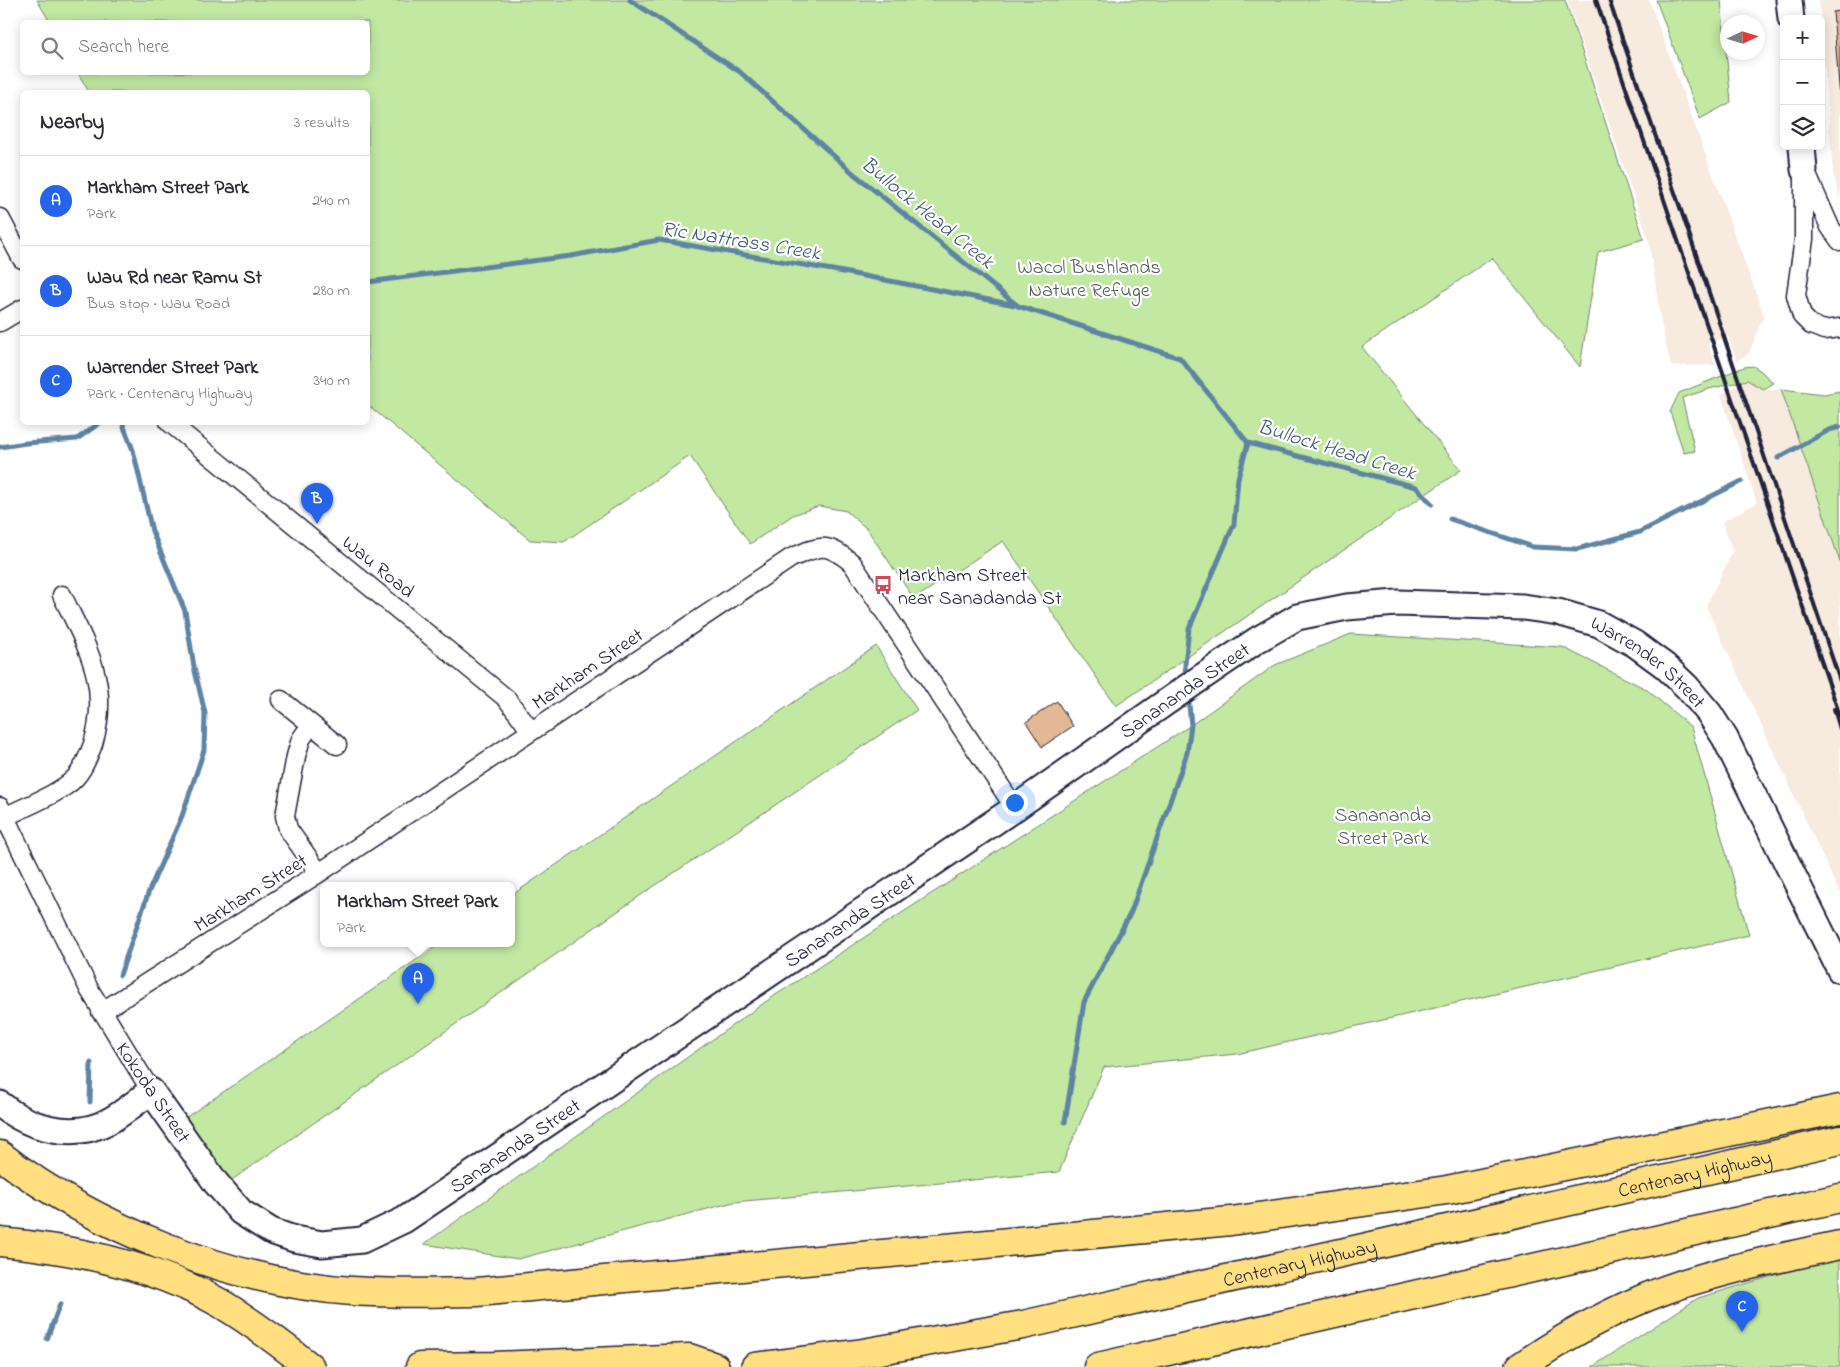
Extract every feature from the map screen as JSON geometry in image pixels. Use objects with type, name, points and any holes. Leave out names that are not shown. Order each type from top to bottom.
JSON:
[{"type":"highway","points":[[0,1155],[50,1189],[98,1216],[171,1249],[219,1266],[308,1286],[351,1291],[395,1293],[477,1292],[1231,1221],[1447,1190],[1840,1109]]},
{"type":"highway","name":"Centenary Highway","points":[[755,1367],[857,1354],[1023,1325],[1840,1140]]},
{"type":"highway","points":[[1098,1367],[1840,1198]]},
{"type":"highway","points":[[0,1242],[37,1245],[112,1261],[188,1288],[218,1302],[252,1322],[310,1367]]},
{"type":"highway","points":[[1520,1367],[1589,1324],[1652,1296],[1731,1269],[1840,1245]]},
{"type":"highway","points":[[420,1367],[689,1358],[715,1367]]},
{"type":"street","points":[[1789,0],[1791,15]]},
{"type":"street","points":[[1803,158],[1830,227],[1840,241]]},
{"type":"street","points":[[1803,158],[1804,239],[1796,295],[1802,316],[1811,325],[1824,330],[1840,328]]},
{"type":"street","points":[[0,218],[20,255]]},
{"type":"street","points":[[0,322],[20,310]]},
{"type":"street","name":"Wau Road","points":[[173,425],[506,699],[531,731]]},
{"type":"street","name":"Markham Street","points":[[101,1012],[319,873],[791,558],[815,547],[836,550],[852,562],[1015,808]]},
{"type":"street","points":[[2,812],[60,789],[76,778],[90,754],[98,728],[99,690],[92,657],[62,595]]},
{"type":"street","name":"Warrender Street","points":[[1297,618],[1347,607],[1397,603],[1523,607],[1558,612],[1599,624],[1635,644],[1665,666],[1687,687],[1709,713],[1737,762],[1840,970]]},
{"type":"street","name":"Sanananda Street","points":[[404,1220],[1015,808],[1202,677],[1257,640],[1297,618]]},
{"type":"street","points":[[281,700],[337,745]]},
{"type":"street","points":[[311,725],[301,739],[296,756],[285,816],[288,829],[319,873]]},
{"type":"street","name":"Kokoda Street","points":[[2,812],[101,1012],[156,1097],[216,1184],[241,1212],[271,1231],[322,1244],[362,1240],[404,1220]]},
{"type":"street","points":[[0,1104],[22,1119],[51,1129],[82,1130],[107,1122],[156,1097]]},
{"type":"street","points":[[0,1118],[9,1125],[31,1135],[59,1142],[95,1139],[121,1129],[156,1097]]},
{"type":"shaded area","points":[[1567,0],[1649,0],[1764,315],[1749,353],[1737,361],[1728,336],[1708,343],[1715,365],[1671,366],[1661,323],[1649,241]]},
{"type":"shaded area","points":[[1819,0],[1840,0],[1840,200],[1833,172],[1825,74],[1825,15],[1820,15]]},
{"type":"shaded area","points":[[1747,380],[1763,389],[1781,389],[1840,562],[1840,894],[1706,606],[1733,551],[1722,522],[1757,503],[1721,395]]},
{"type":"green space","name":"Wacol Bushlands Nature Refuge","points":[[37,0],[1565,0],[1644,239],[1598,252],[1580,367],[1492,258],[1362,347],[1461,470],[1116,706],[1003,541],[914,599],[867,529],[846,511],[819,506],[793,515],[750,544],[690,456],[564,542],[530,540],[370,407],[370,90],[88,90],[79,75],[370,75],[370,20],[49,20]]},
{"type":"green space","points":[[1656,0],[1721,0],[1722,15],[1720,15],[1720,60],[1727,60],[1731,102],[1700,119]]},
{"type":"green space","points":[[1753,366],[1773,383],[1763,389],[1747,380],[1682,398],[1695,451],[1684,453],[1670,412],[1679,393],[1744,367]]},
{"type":"green space","points":[[1781,389],[1824,394],[1840,391],[1840,562]]},
{"type":"green space","name":"Sanananda Street Park","points":[[1351,634],[1562,647],[1646,689],[1691,727],[1749,935],[1237,1054],[1104,1067],[1059,1172],[734,1202],[518,1259],[424,1244],[771,998],[1191,725],[1275,665]]},
{"type":"green space","points":[[876,646],[917,710],[647,891],[229,1182],[185,1118],[435,947],[515,947],[515,893]]},
{"type":"green space","points":[[1840,1256],[1840,1367],[1592,1367],[1698,1298]]},
{"type":"building","points":[[1840,11],[1840,98],[1833,12]]},
{"type":"building","points":[[1057,701],[1073,726],[1042,747],[1026,722]]},
{"type":"waterway","name":"Bullock Head Creek","points":[[630,0],[740,72],[853,173],[1018,306],[1180,358],[1248,443],[1416,487],[1432,504]]},
{"type":"waterway","name":"Ric Nattrass Creek","points":[[370,282],[571,256],[659,240],[838,271],[1015,305]]},
{"type":"waterway","name":"Ric Nattrass Creek","points":[[0,447],[77,439],[97,425]]},
{"type":"waterway","points":[[120,975],[149,891],[182,816],[204,750],[205,713],[194,667],[185,611],[152,531],[133,450],[123,425]]},
{"type":"waterway","name":"Bullock Head Creek","points":[[1778,458],[1829,430],[1840,427]]},
{"type":"waterway","points":[[1186,679],[1185,664],[1189,629],[1234,524],[1238,478],[1248,443]]},
{"type":"waterway","name":"Bullock Head Creek","points":[[1450,519],[1533,547],[1577,549],[1640,532],[1742,481]]},
{"type":"waterway","points":[[1065,1122],[1084,1002],[1131,912],[1187,753],[1191,725],[1188,695]]},
{"type":"waterway","points":[[90,1102],[91,1063]]},
{"type":"waterway","points":[[47,1339],[60,1304]]},
{"type":"railway","points":[[1596,0],[1840,716]]},
{"type":"railway","points":[[1609,0],[1840,681]]},
{"type":"railway","points":[[1834,709],[1840,729]]},
{"type":"place","name":"Wau Rd near Ramu St","points":[[317,524]]},
{"type":"place","name":"Markham Street near Sanadanda St","points":[[883,585]]},
{"type":"place","name":"Markham Street Park","points":[[418,1004]]},
{"type":"place","name":"Warrender Street Park","points":[[1742,1332]]}]
